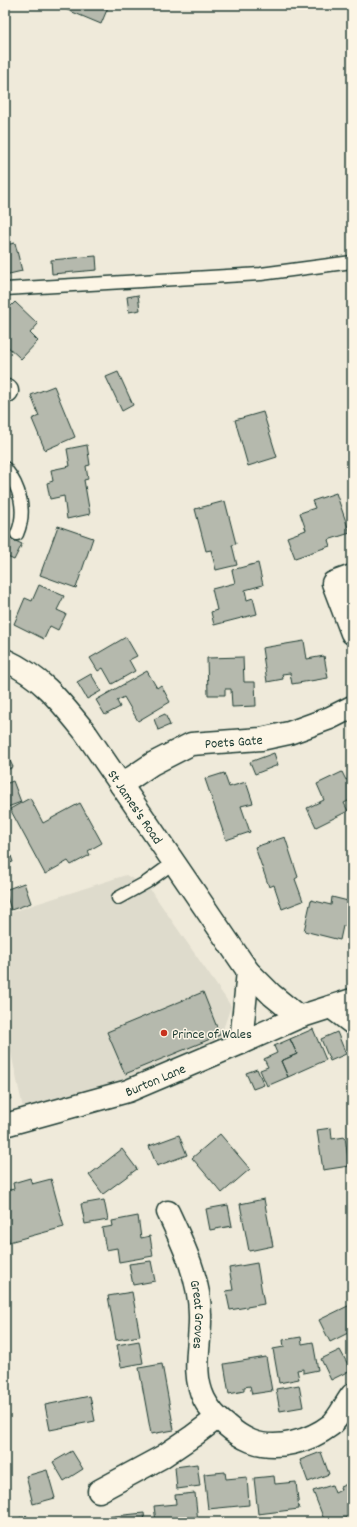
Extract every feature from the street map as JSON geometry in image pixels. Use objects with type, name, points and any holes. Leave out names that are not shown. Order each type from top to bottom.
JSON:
[{"type":"street","points":[[352,576],[333,583],[352,633]]},
{"type":"street","name":"St James's Road","points":[[5,660],[37,678],[57,697],[84,732],[121,785],[248,971],[272,995],[299,1017]]},
{"type":"street","name":"Poets Gate","points":[[121,785],[152,764],[190,744],[268,738],[289,733],[330,718],[352,707]]},
{"type":"street","points":[[241,1044],[248,971]]},
{"type":"street","name":"Burton Lane","points":[[5,1124],[128,1091],[241,1044],[299,1017],[352,1000]]},
{"type":"street","points":[[331,1007],[352,1023]]},
{"type":"street","name":"Great Groves","points":[[168,1212],[191,1265],[200,1315],[196,1366],[204,1399],[217,1418],[235,1432],[252,1441],[272,1445],[296,1442],[316,1435],[332,1424],[352,1395]]},
{"type":"street","points":[[99,1491],[162,1457],[194,1436],[217,1418]]},
{"type":"lane","points":[[5,288],[261,274],[352,262]]},
{"type":"lane","points":[[5,468],[13,478],[20,492],[22,509],[21,525],[16,534]]},
{"type":"lane","points":[[118,898],[147,882],[173,863]]},
{"type":"shaded area","points":[[126,875],[150,889],[231,1006],[220,1038],[103,1088],[23,1108],[11,1053],[5,1044],[5,914]]},
{"type":"building","points":[[109,5],[101,24],[58,6]]},
{"type":"building","points":[[15,243],[22,271],[5,275],[5,245]]},
{"type":"building","points":[[96,256],[97,270],[52,274],[51,260]]},
{"type":"building","points":[[138,295],[140,310],[129,312],[127,297]]},
{"type":"building","points":[[15,302],[38,324],[30,333],[38,341],[21,359],[5,344],[5,310],[6,311]]},
{"type":"building","points":[[118,372],[133,405],[122,411],[106,377]]},
{"type":"building","points":[[54,386],[75,437],[45,450],[32,419],[39,416],[31,395]]},
{"type":"building","points":[[263,412],[277,457],[248,466],[235,420]]},
{"type":"building","points":[[87,445],[90,465],[86,466],[88,479],[84,480],[90,514],[67,519],[64,496],[50,499],[47,483],[53,481],[51,470],[70,466],[67,449]]},
{"type":"building","points":[[336,493],[350,533],[328,540],[330,546],[295,558],[287,537],[306,530],[300,513],[315,508],[312,501]]},
{"type":"building","points":[[225,501],[236,544],[232,545],[237,565],[216,570],[211,550],[206,551],[195,509]]},
{"type":"building","points":[[58,526],[93,538],[76,588],[40,575]]},
{"type":"building","points":[[5,536],[22,544],[14,560],[5,556]]},
{"type":"building","points":[[258,563],[263,585],[245,590],[247,600],[253,598],[257,614],[214,625],[211,612],[217,610],[212,589],[235,583],[232,570]]},
{"type":"building","points":[[39,585],[64,596],[57,610],[66,614],[58,630],[50,626],[44,639],[14,624],[25,598],[32,601]]},
{"type":"building","points":[[126,637],[137,656],[129,660],[135,671],[112,684],[103,668],[98,671],[90,658]]},
{"type":"building","points":[[304,641],[307,659],[324,656],[328,678],[292,684],[290,673],[282,674],[283,679],[267,682],[262,648]]},
{"type":"building","points":[[243,657],[244,682],[255,682],[256,706],[232,707],[231,689],[225,689],[225,695],[208,695],[207,658]]},
{"type":"building","points":[[147,671],[157,688],[161,685],[170,702],[138,721],[124,697],[117,701],[120,707],[105,715],[96,700]]},
{"type":"building","points":[[91,674],[101,691],[87,699],[77,682]]},
{"type":"building","points":[[165,714],[170,725],[158,730],[154,719]]},
{"type":"building","points":[[5,751],[13,767],[5,771]]},
{"type":"building","points":[[274,753],[278,765],[255,774],[250,762]]},
{"type":"building","points":[[342,772],[346,780],[352,777],[352,799],[344,803],[348,811],[316,827],[307,808],[324,800],[317,784]]},
{"type":"building","points":[[224,773],[229,787],[246,782],[253,803],[241,806],[250,832],[226,840],[205,779]]},
{"type":"building","points":[[13,781],[21,802],[5,808],[5,784]]},
{"type":"building","points":[[30,798],[43,823],[80,803],[102,843],[88,851],[90,855],[71,865],[68,861],[45,874],[10,809]]},
{"type":"building","points":[[285,837],[298,877],[295,879],[303,901],[282,909],[274,885],[269,887],[255,847]]},
{"type":"building","points":[[5,838],[13,862],[6,864],[9,873],[5,875]]},
{"type":"building","points":[[24,883],[31,903],[11,910],[5,890]]},
{"type":"building","points":[[332,897],[352,902],[352,928],[343,926],[340,940],[304,931],[311,900],[331,905]]},
{"type":"building","name":"Prince of Wales","points":[[203,992],[220,1035],[125,1074],[107,1032]]},
{"type":"building","points":[[313,1029],[326,1060],[288,1077],[281,1061],[297,1054],[290,1039]]},
{"type":"building","points":[[337,1032],[346,1054],[330,1061],[321,1039]]},
{"type":"building","points":[[290,1039],[297,1054],[281,1061],[288,1077],[267,1086],[260,1070],[268,1067],[264,1059],[277,1053],[274,1046]]},
{"type":"building","points":[[257,1069],[264,1085],[253,1089],[246,1073]]},
{"type":"building","points":[[5,1073],[11,1099],[5,1100]]},
{"type":"building","points":[[331,1128],[332,1139],[345,1137],[349,1166],[323,1170],[317,1130]]},
{"type":"building","points":[[220,1134],[250,1169],[222,1193],[192,1158]]},
{"type":"building","points":[[179,1135],[187,1155],[157,1166],[149,1146]]},
{"type":"building","points":[[122,1149],[137,1169],[103,1194],[89,1175]]},
{"type":"building","points":[[30,1178],[32,1184],[51,1179],[64,1227],[9,1242],[5,1226],[5,1191],[14,1189],[13,1183]]},
{"type":"building","points":[[264,1199],[273,1246],[249,1251],[240,1204]]},
{"type":"building","points":[[104,1200],[108,1220],[85,1224],[81,1204]]},
{"type":"building","points":[[228,1205],[232,1226],[210,1230],[206,1209]]},
{"type":"building","points":[[138,1216],[141,1238],[150,1236],[153,1256],[119,1262],[117,1248],[106,1250],[102,1228],[113,1226],[112,1221]]},
{"type":"building","points":[[151,1261],[155,1281],[133,1285],[129,1264]]},
{"type":"building","points":[[257,1263],[264,1304],[230,1310],[226,1291],[233,1290],[229,1268]]},
{"type":"building","points":[[132,1292],[140,1336],[116,1340],[108,1296]]},
{"type":"building","points":[[352,1304],[352,1331],[330,1342],[319,1320]]},
{"type":"building","points":[[301,1337],[302,1344],[313,1342],[318,1370],[303,1373],[303,1369],[297,1370],[299,1379],[279,1383],[273,1349],[284,1347],[283,1340]]},
{"type":"building","points":[[139,1341],[143,1363],[121,1367],[117,1345]]},
{"type":"building","points":[[340,1350],[351,1370],[331,1380],[321,1359]]},
{"type":"building","points":[[266,1357],[272,1391],[252,1394],[250,1386],[244,1387],[244,1391],[229,1394],[224,1364]]},
{"type":"building","points":[[162,1364],[174,1430],[151,1434],[139,1368]]},
{"type":"building","points":[[299,1385],[303,1407],[280,1411],[276,1389]]},
{"type":"building","points":[[90,1396],[95,1421],[50,1430],[45,1405]]},
{"type":"building","points":[[72,1451],[83,1469],[64,1481],[53,1462]]},
{"type":"building","points":[[321,1452],[329,1474],[308,1482],[300,1460]]},
{"type":"building","points":[[197,1464],[200,1486],[177,1489],[175,1467]]},
{"type":"building","points":[[47,1470],[55,1498],[33,1504],[26,1476]]},
{"type":"building","points":[[225,1472],[226,1479],[247,1477],[249,1505],[208,1509],[204,1474]]},
{"type":"building","points":[[274,1476],[275,1484],[296,1482],[299,1509],[258,1514],[254,1478]]},
{"type":"building","points":[[352,1482],[352,1516],[335,1522],[325,1522],[313,1491],[332,1485],[335,1493],[341,1490],[340,1487]]},
{"type":"building","points":[[195,1493],[198,1522],[156,1522],[154,1506],[176,1504],[175,1495]]},
{"type":"building","points":[[144,1513],[145,1522],[77,1522],[76,1520]]},
{"type":"building","points":[[26,1515],[33,1522],[15,1522],[21,1517],[22,1519]]},
{"type":"place","name":"Prince of Wales","points":[[164,1033]]}]
